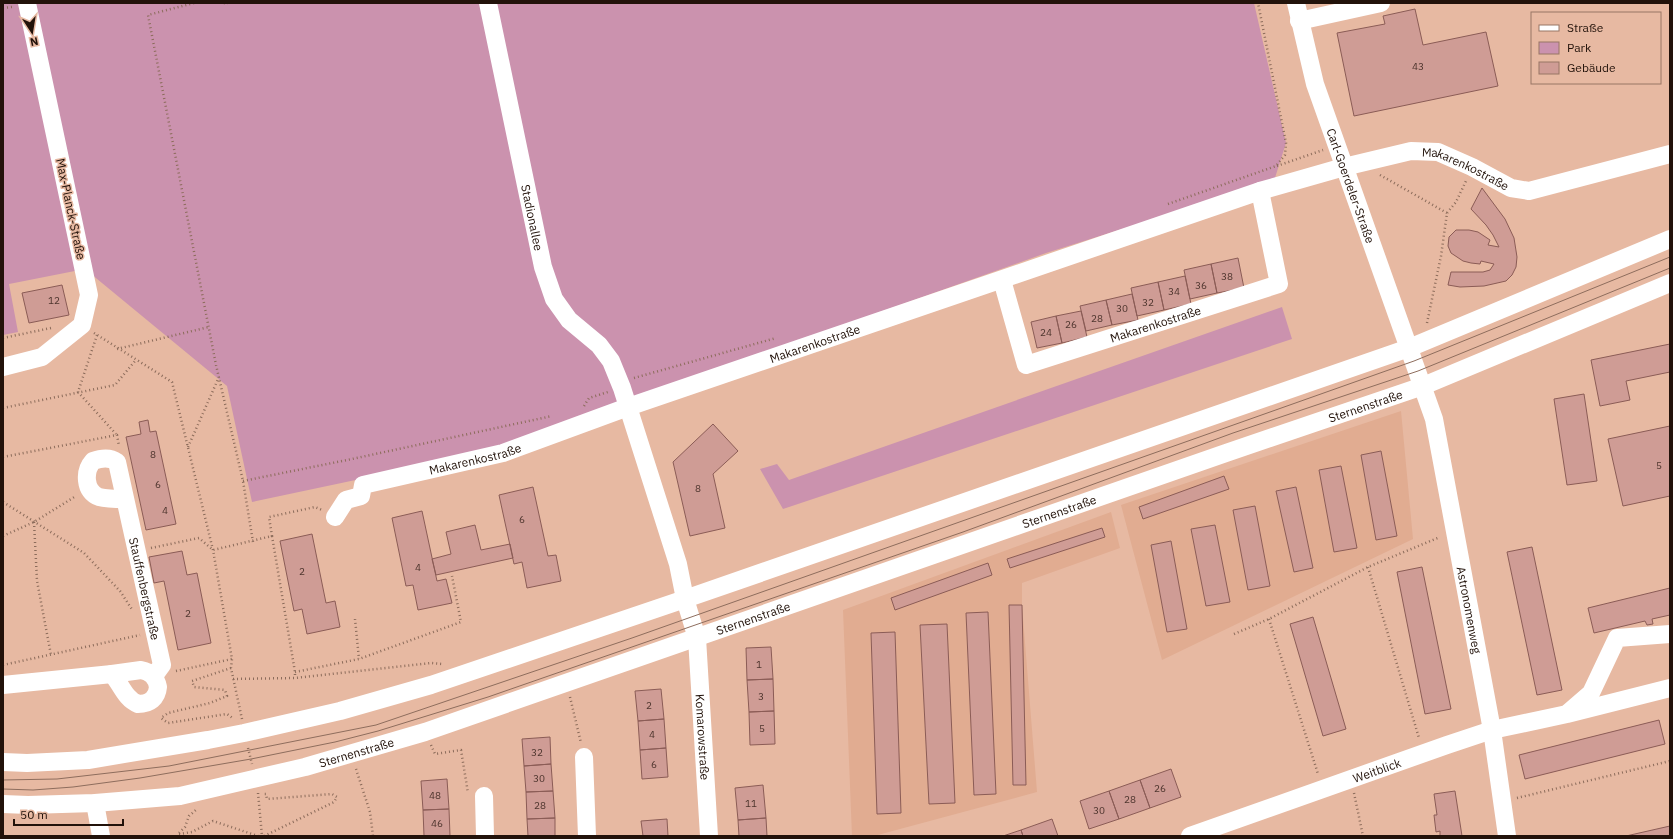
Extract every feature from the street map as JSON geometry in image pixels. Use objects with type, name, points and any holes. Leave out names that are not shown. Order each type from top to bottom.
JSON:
[{"type":"street","name":"Max-Planck-Straße","points":[[27,3],[89,295],[82,325]]},
{"type":"street","name":"Stadionallee","points":[[488,3],[543,267],[554,299],[569,320],[599,345],[611,361],[628,407]]},
{"type":"street","name":"Carl-Goerdeler-Straße","points":[[1296,3],[1315,84],[1337,146],[1351,165],[1415,346]]},
{"type":"street","points":[[1299,21],[1381,3]]},
{"type":"street","name":"Makarenkostraße","points":[[335,517],[346,500],[361,496],[363,485],[503,453],[628,407],[1260,192],[1351,165],[1411,151],[1438,152],[1472,167],[1511,188],[1529,191],[1670,154]]},
{"type":"street","name":"Makarenkostraße","points":[[1002,280],[1026,365],[1280,284],[1260,192]]},
{"type":"street","points":[[3,762],[27,763],[88,760],[243,726],[340,711],[431,685],[685,599],[1415,346],[1569,280],[1670,239]]},
{"type":"street","name":"Sternenstraße","points":[[3,804],[28,805],[95,803],[180,796],[212,790],[255,778],[305,767],[425,732],[1423,386],[1670,283]]},
{"type":"street","points":[[3,366],[42,357],[82,325]]},
{"type":"street","points":[[1415,346],[1423,386]]},
{"type":"street","name":"Astronomenweg","points":[[1423,386],[1434,419],[1455,530],[1492,730],[1507,836]]},
{"type":"street","points":[[628,407],[678,564],[685,599],[697,638]]},
{"type":"street","points":[[117,462],[113,459],[106,458],[93,462],[87,471],[86,478],[89,489],[98,496],[125,499]]},
{"type":"street","name":"Stauffenbergstraße","points":[[112,674],[120,683],[128,698],[138,704],[150,702],[157,693],[158,687],[154,676],[162,665],[117,462]]},
{"type":"street","name":"Weitblick","points":[[1567,714],[1591,693],[1617,638],[1670,634]]},
{"type":"street","name":"Komarowstraße","points":[[697,638],[709,836]]},
{"type":"street","points":[[3,685],[141,670],[154,676]]},
{"type":"street","name":"Weitblick","points":[[1190,836],[1492,730],[1567,714],[1670,688]]},
{"type":"street","points":[[584,757],[588,836]]},
{"type":"street","points":[[484,796],[485,836]]},
{"type":"street","points":[[95,803],[101,836]]},
{"type":"path","points":[[194,3],[148,15],[209,328],[244,480],[252,542]]},
{"type":"path","points":[[1258,3],[1286,143],[1285,155],[1276,166]]},
{"type":"path","points":[[3,8],[8,7]]},
{"type":"path","points":[[1165,205],[1337,146]]},
{"type":"path","points":[[1351,165],[1447,213]]},
{"type":"path","points":[[1415,346],[1441,256],[1447,213],[1456,202],[1472,167]]},
{"type":"path","points":[[82,325],[117,349],[172,382],[214,550],[232,658],[231,668],[255,778]]},
{"type":"path","points":[[3,338],[53,328]]},
{"type":"path","points":[[117,349],[209,328]]},
{"type":"path","points":[[78,392],[97,335]]},
{"type":"path","points":[[582,410],[589,398],[622,388],[628,380],[781,336]]},
{"type":"path","points":[[3,408],[115,385],[135,360]]},
{"type":"path","points":[[188,447],[219,376]]},
{"type":"path","points":[[78,392],[117,435],[120,453],[117,462]]},
{"type":"path","points":[[244,480],[352,459],[559,415]]},
{"type":"path","points":[[3,457],[117,435]]},
{"type":"path","points":[[3,536],[34,522],[89,489]]},
{"type":"path","points":[[3,502],[84,553],[120,591],[135,613]]},
{"type":"path","points":[[294,678],[295,672],[269,517],[315,508],[335,517]]},
{"type":"path","points":[[34,522],[36,581],[51,655]]},
{"type":"path","points":[[1234,634],[1269,619],[1368,567],[1455,530]]},
{"type":"path","points":[[214,550],[272,536]]},
{"type":"path","points":[[137,550],[199,538],[214,550]]},
{"type":"path","points":[[1368,567],[1424,754]]},
{"type":"path","points":[[295,672],[359,659],[461,622],[452,576]]},
{"type":"path","points":[[355,619],[359,659]]},
{"type":"path","points":[[1269,619],[1323,790]]},
{"type":"path","points":[[3,665],[154,632]]},
{"type":"path","points":[[154,676],[232,658]]},
{"type":"path","points":[[233,679],[294,678],[431,663],[445,664]]},
{"type":"path","points":[[231,668],[192,680],[194,687],[225,690],[227,696],[210,703],[168,713],[161,718],[168,722],[227,714],[243,726]]},
{"type":"path","points":[[567,683],[584,757]]},
{"type":"path","points":[[425,732],[435,754],[461,750],[468,796],[484,796]]},
{"type":"path","points":[[352,754],[370,812],[373,836]]},
{"type":"path","points":[[1502,802],[1670,761]]},
{"type":"path","points":[[1352,779],[1363,836]]},
{"type":"path","points":[[212,790],[200,806],[189,816],[185,827],[179,834],[192,832],[213,821],[258,836]]},
{"type":"path","points":[[266,794],[267,799],[332,794],[337,797],[334,802],[263,836],[258,796],[266,794]]},
{"type":"shaded area","points":[[1401,411],[1413,539],[1162,660],[1121,505]]},
{"type":"shaded area","points":[[1111,512],[1120,548],[1022,583],[1022,605],[1037,792],[874,836],[852,836],[843,610]]},
{"type":"green space","points":[[3,3],[1254,3],[1286,143],[1274,181],[1046,253],[483,453],[252,502],[227,386],[85,269],[9,284],[18,332],[3,335]]},
{"type":"green space","points":[[1282,307],[1292,339],[783,509],[760,469],[777,464],[789,480]]},
{"type":"building","points":[[1415,9],[1423,45],[1486,32],[1498,86],[1354,116],[1337,33],[1385,24],[1383,16]]},
{"type":"building","points":[[1482,188],[1505,219],[1514,238],[1517,257],[1516,267],[1512,275],[1506,281],[1484,286],[1460,287],[1448,285],[1451,272],[1483,272],[1490,270],[1494,264],[1481,261],[1480,264],[1463,261],[1451,253],[1448,246],[1449,237],[1456,230],[1469,230],[1478,232],[1490,240],[1488,245],[1499,247],[1486,225],[1471,209]]},
{"type":"building","points":[[1238,258],[1244,288],[1217,293],[1211,264]]},
{"type":"building","points":[[1211,264],[1217,293],[1190,299],[1184,270]]},
{"type":"building","points":[[1185,276],[1191,304],[1164,310],[1158,282]]},
{"type":"building","points":[[1158,282],[1164,310],[1137,316],[1131,288]]},
{"type":"building","points":[[62,285],[69,315],[29,323],[22,293]]},
{"type":"building","points":[[1132,294],[1138,320],[1112,325],[1106,300]]},
{"type":"building","points":[[1106,300],[1112,325],[1086,331],[1080,306]]},
{"type":"building","points":[[1081,311],[1087,337],[1062,343],[1056,316]]},
{"type":"building","points":[[1056,316],[1062,343],[1037,348],[1031,322]]},
{"type":"building","points":[[1670,344],[1670,372],[1626,381],[1630,400],[1600,406],[1591,360]]},
{"type":"building","points":[[1584,394],[1597,481],[1567,485],[1554,399]]},
{"type":"building","points":[[148,420],[150,432],[156,431],[176,524],[146,530],[126,437],[141,434],[139,422]]},
{"type":"building","points":[[713,424],[738,451],[713,474],[725,528],[690,536],[673,462]]},
{"type":"building","points":[[1670,426],[1670,496],[1623,506],[1608,439]]},
{"type":"building","points":[[1381,451],[1397,536],[1376,540],[1361,455]]},
{"type":"building","points":[[1341,466],[1357,548],[1334,552],[1319,470]]},
{"type":"building","points":[[1224,476],[1229,489],[1143,519],[1139,507]]},
{"type":"building","points":[[533,487],[548,556],[556,555],[561,581],[527,588],[522,562],[514,564],[499,495]]},
{"type":"building","points":[[1296,487],[1313,568],[1294,572],[1276,491]]},
{"type":"building","points":[[1255,506],[1270,586],[1248,590],[1233,510]]},
{"type":"building","points":[[422,511],[437,581],[446,579],[452,603],[418,610],[413,585],[406,586],[392,518]]},
{"type":"building","points":[[475,525],[481,550],[510,544],[513,558],[436,575],[432,559],[451,554],[446,532]]},
{"type":"building","points":[[1215,525],[1230,602],[1206,606],[1191,529]]},
{"type":"building","points":[[1102,528],[1105,537],[1010,568],[1007,559]]},
{"type":"building","points":[[312,534],[326,603],[335,601],[340,627],[307,634],[302,609],[294,611],[280,541]]},
{"type":"building","points":[[1171,541],[1187,629],[1167,632],[1151,545]]},
{"type":"building","points":[[1532,547],[1562,690],[1537,695],[1507,552]]},
{"type":"building","points":[[182,551],[187,575],[197,573],[211,643],[178,650],[164,581],[154,583],[149,557]]},
{"type":"building","points":[[988,563],[992,575],[895,610],[891,598]]},
{"type":"building","points":[[1422,567],[1451,709],[1425,714],[1397,572]]},
{"type":"building","points":[[1670,588],[1670,615],[1652,619],[1653,624],[1647,625],[1645,621],[1594,633],[1588,608]]},
{"type":"building","points":[[1009,605],[1022,605],[1026,785],[1013,785]]},
{"type":"building","points":[[988,612],[996,794],[974,795],[966,613]]},
{"type":"building","points":[[1313,617],[1346,729],[1323,736],[1290,624]]},
{"type":"building","points":[[947,624],[955,803],[929,804],[920,625]]},
{"type":"building","points":[[895,632],[901,813],[877,814],[871,633]]},
{"type":"building","points":[[771,647],[773,679],[747,680],[746,648]]},
{"type":"building","points":[[773,679],[774,711],[749,712],[747,680]]},
{"type":"building","points":[[661,689],[664,719],[638,721],[635,691]]},
{"type":"building","points":[[774,711],[775,744],[750,745],[749,712]]},
{"type":"building","points":[[664,719],[666,748],[640,750],[638,721]]},
{"type":"building","points":[[1659,720],[1665,744],[1525,779],[1519,755]]},
{"type":"building","points":[[550,737],[551,764],[524,766],[522,739]]},
{"type":"building","points":[[666,748],[668,777],[642,779],[640,750]]},
{"type":"building","points":[[551,764],[553,791],[526,792],[524,766]]},
{"type":"building","points":[[1171,769],[1181,797],[1150,808],[1140,780]]},
{"type":"building","points":[[447,779],[449,809],[423,810],[421,781]]},
{"type":"building","points":[[1140,780],[1150,808],[1119,819],[1109,791]]},
{"type":"building","points":[[763,785],[766,818],[738,820],[735,788]]},
{"type":"building","points":[[553,791],[555,818],[527,819],[526,792]]},
{"type":"building","points":[[1109,791],[1119,819],[1089,829],[1080,801]]},
{"type":"building","points":[[1455,791],[1462,836],[1440,836],[1440,831],[1436,832],[1434,815],[1437,815],[1434,794]]},
{"type":"building","points":[[449,809],[450,836],[424,836],[423,810]]},
{"type":"building","points":[[555,818],[555,836],[528,836],[527,819]]},
{"type":"building","points":[[766,818],[767,836],[739,836],[738,820]]},
{"type":"building","points":[[667,819],[668,836],[643,836],[641,821]]},
{"type":"building","points":[[1052,819],[1058,836],[1023,836],[1021,830]]},
{"type":"building","points":[[1670,826],[1670,836],[1626,836]]},
{"type":"building","points":[[1021,830],[1023,836],[1003,836]]},
{"type":"tram line","points":[[3,780],[57,779],[169,766],[376,725],[632,638],[1414,361],[1670,257]]},
{"type":"tram line","points":[[3,789],[33,790],[73,787],[140,778],[251,759],[335,742],[378,731],[488,697],[963,532],[1233,433],[1418,371],[1670,268]]}]
